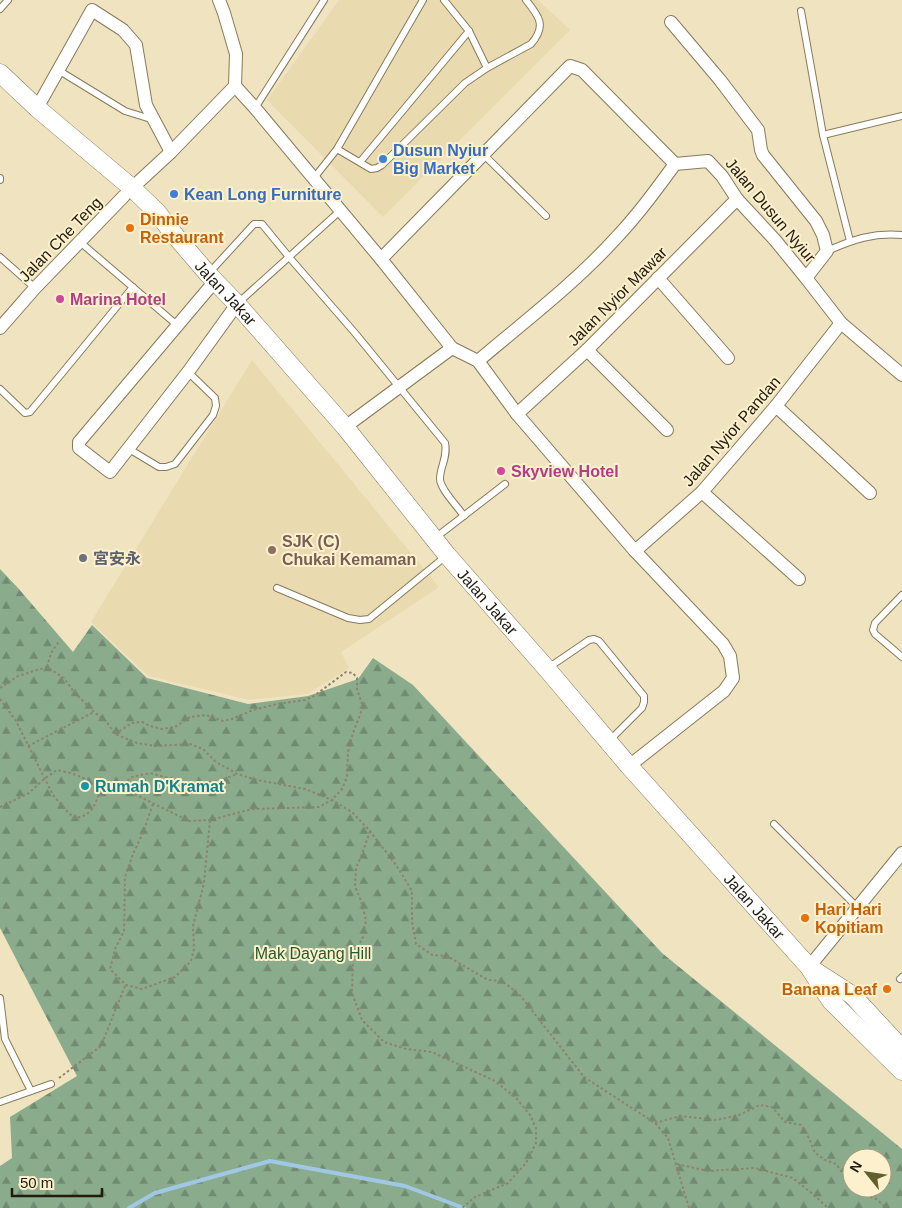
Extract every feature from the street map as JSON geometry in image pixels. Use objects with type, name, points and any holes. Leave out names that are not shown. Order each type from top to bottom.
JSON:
[{"type":"main road","name":"Jalan Jakar","points":[[0,73],[128,192]]},
{"type":"main road","name":"Jalan Jakar","points":[[0,87],[128,192],[157,212],[211,277],[345,426],[447,555],[608,742],[809,967],[831,1001],[902,1071]]},
{"type":"main road","name":"Jalan Jakar","points":[[809,967],[852,995],[902,1049]]},
{"type":"street","points":[[219,0],[236,54],[236,86],[382,259],[452,348],[478,361],[517,414],[635,551],[723,644],[730,656],[733,678],[724,691],[629,766]]},
{"type":"street","points":[[38,108],[95,5],[123,30],[136,45],[146,105],[171,152]]},
{"type":"street","points":[[672,22],[758,130],[761,150],[764,155],[816,221],[823,235],[827,251],[806,278]]},
{"type":"street","points":[[382,259],[570,66],[582,70],[675,164],[615,239],[571,282],[478,361]]},
{"type":"street","name":"Jalan Che Teng","points":[[1,324],[128,192],[171,152],[236,86]]},
{"type":"street","name":"Jalan Dusun Nyiur","points":[[675,164],[708,160],[722,176],[737,199],[775,240],[841,323],[902,376]]},
{"type":"street","name":"Jalan Nyior Mawar","points":[[517,414],[587,350],[737,199]]},
{"type":"street","points":[[211,277],[177,325],[79,442],[79,448],[110,472],[188,372],[236,304]]},
{"type":"street","points":[[658,278],[728,358]]},
{"type":"street","name":"Jalan Nyior Pandan","points":[[635,551],[702,492],[776,406],[841,323]]},
{"type":"street","points":[[345,426],[452,348]]},
{"type":"street","points":[[587,350],[667,430]]},
{"type":"street","points":[[776,406],[870,493]]},
{"type":"street","points":[[702,492],[799,579]]},
{"type":"street","points":[[809,967],[902,853]]},
{"type":"lane","points":[[255,108],[324,0]]},
{"type":"lane","points":[[314,178],[337,149],[423,0]]},
{"type":"lane","points":[[444,0],[469,31],[487,68]]},
{"type":"lane","points":[[337,149],[372,169],[382,165],[465,83],[487,68],[531,44],[536,39],[540,32],[540,19],[526,0]]},
{"type":"lane","points":[[802,11],[823,134],[850,241]]},
{"type":"lane","points":[[360,162],[469,31]]},
{"type":"lane","points":[[58,70],[125,111],[154,121]]},
{"type":"lane","points":[[823,134],[902,116]]},
{"type":"lane","points":[[483,154],[546,216]]},
{"type":"lane","points":[[236,304],[341,210]]},
{"type":"lane","points":[[211,277],[254,224],[262,224],[356,334],[445,444],[447,451],[440,480],[442,487],[464,516]]},
{"type":"lane","points":[[827,251],[864,237],[902,235]]},
{"type":"lane","points":[[80,242],[177,325]]},
{"type":"lane","points":[[0,257],[35,288]]},
{"type":"lane","points":[[0,389],[25,414],[30,412],[133,287]]},
{"type":"lane","points":[[129,449],[159,467],[175,464],[213,415],[216,406],[215,398],[188,372]]},
{"type":"lane","points":[[434,539],[505,484]]},
{"type":"lane","points":[[277,588],[348,618],[369,619],[447,555]]},
{"type":"lane","points":[[902,595],[875,623],[873,630],[875,634],[902,657]]},
{"type":"lane","points":[[547,669],[589,640],[599,641],[644,696],[642,708],[608,742]]},
{"type":"lane","points":[[774,824],[858,908]]},
{"type":"lane","points":[[0,998],[2,1040],[31,1091]]},
{"type":"lane","points":[[0,1102],[51,1084]]},
{"type":"path","points":[[47,667],[51,653],[60,640]]},
{"type":"path","points":[[0,688],[18,676],[47,667]]},
{"type":"path","points":[[47,667],[64,678],[74,692],[106,721],[115,734],[137,743],[155,746],[190,744],[204,749],[216,762],[237,774],[257,780],[305,789],[332,800],[352,812],[370,831],[396,865],[412,891],[412,922],[416,944],[432,954],[447,956],[488,980],[502,981],[519,994],[584,1077],[655,1123],[668,1138],[690,1208]]},
{"type":"path","points":[[115,734],[132,723],[142,722],[162,729],[175,727],[190,717],[206,715],[223,721],[252,710],[305,700],[314,696],[346,672],[353,673],[357,678],[357,689],[363,707],[348,752],[348,778],[342,789],[332,800],[320,807],[252,809],[210,820],[189,821],[120,787]]},
{"type":"path","points":[[0,699],[16,721],[44,779],[62,807],[74,818],[82,817],[94,807],[100,791]]},
{"type":"path","points":[[28,746],[94,712]]},
{"type":"path","points":[[0,807],[29,793],[57,770],[74,773],[89,781],[100,791]]},
{"type":"path","points":[[100,791],[120,787],[132,777],[150,773],[190,784],[219,781],[237,774]]},
{"type":"path","points":[[153,804],[125,877],[124,931],[115,949],[110,969],[126,985],[142,989],[175,977],[191,961],[194,949],[192,926],[204,883],[210,820]]},
{"type":"path","points":[[370,831],[356,868],[355,886],[366,920],[363,938],[353,956],[352,993],[362,1020],[384,1042],[406,1049],[432,1052],[494,1081],[516,1098],[530,1115],[536,1128],[536,1143],[526,1163],[508,1183],[476,1197],[462,1208]]},
{"type":"path","points":[[51,1084],[101,1046],[126,985]]},
{"type":"path","points":[[655,1123],[680,1116],[717,1120],[739,1115],[760,1105],[772,1107],[785,1122],[801,1125],[815,1153],[825,1160],[836,1164],[842,1172]]},
{"type":"path","points":[[677,1164],[708,1170],[755,1168],[793,1178],[828,1208]]},
{"type":"path","points":[[873,1198],[887,1208]]},
{"type":"shaded area","name":"Dusun Nyiur Big Market","points":[[339,0],[538,0],[570,30],[383,217],[267,100]]},
{"type":"shaded area","name":"SJK (C) Chukai Kemaman","points":[[252,360],[439,587],[341,652],[349,668],[308,694],[249,700],[148,676],[91,622]]},
{"type":"green space","name":"Mak Dayang Hill","points":[[0,569],[73,652],[92,625],[147,678],[248,704],[308,696],[358,679],[373,658],[413,685],[662,953],[902,1149],[902,1208],[0,1208],[0,1166],[12,1158],[10,1117],[77,1076],[0,928]]},
{"type":"waterway","points":[[129,1208],[155,1193],[270,1161],[405,1186],[464,1208]]},
{"type":"place","name":"Dusun Nyiur Big Market","points":[[383,159]]},
{"type":"place","name":"Kean Long Furniture","points":[[174,194]]},
{"type":"place","name":"Dinnie Restaurant","points":[[130,228]]},
{"type":"place","name":"Marina Hotel","points":[[60,299]]},
{"type":"place","name":"Skyview Hotel","points":[[501,471]]},
{"type":"place","name":"SJK (C) Chukai Kemaman","points":[[272,550]]},
{"type":"place","name":"宮安永","points":[[83,558]]},
{"type":"place","name":"Rumah D'Kramat","points":[[85,786]]},
{"type":"place","name":"Hari Hari Kopitiam","points":[[805,918]]},
{"type":"place","name":"Banana Leaf","points":[[887,989]]}]
